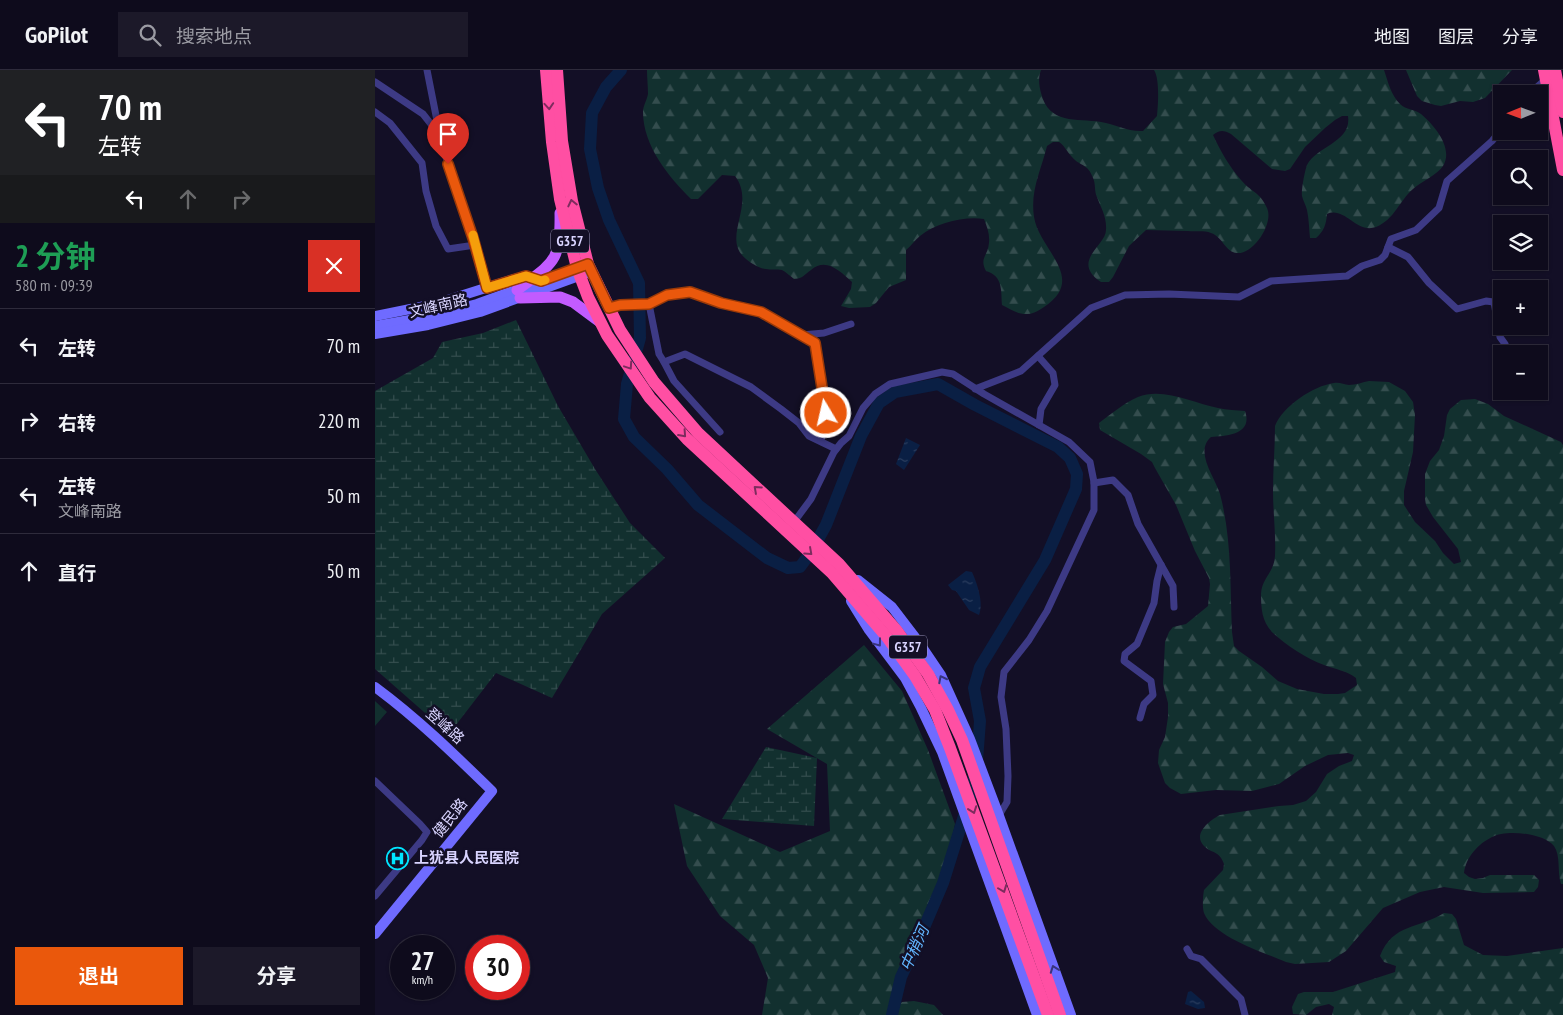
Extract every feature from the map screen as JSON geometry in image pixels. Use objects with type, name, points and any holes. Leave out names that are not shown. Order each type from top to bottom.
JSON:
[{"type":"highway","name":"G357","points":[[546,70],[557,141],[571,201],[588,297],[605,330],[650,398],[687,439],[790,526]]},
{"type":"highway","name":"G357","points":[[557,70],[557,141],[560,199],[584,270],[654,382],[698,433],[897,631],[928,674],[966,740],[986,845],[1060,1015]]},
{"type":"highway","points":[[1544,70],[1563,170]]},
{"type":"highway","points":[[1555,70],[1563,112]]},
{"type":"highway","name":"G357","points":[[835,569],[915,676],[935,710],[1049,1015]]},
{"type":"main road","points":[[518,294],[537,280],[552,262],[559,248],[561,233],[560,199]]},
{"type":"main road","points":[[518,294],[560,297],[573,302],[605,330]]},
{"type":"street","points":[[427,70],[439,135],[487,288]]},
{"type":"street","points":[[1539,85],[1555,70]]},
{"type":"street","points":[[375,82],[423,114],[439,135]]},
{"type":"street","points":[[375,112],[390,123],[422,163],[426,191],[437,226],[448,249],[475,245]]},
{"type":"street","points":[[975,389],[1021,370],[1091,308],[1125,295],[1169,294],[1239,297],[1271,281],[1347,276],[1362,266],[1380,260],[1385,255],[1391,239],[1416,230],[1439,208],[1447,182],[1494,140]]},
{"type":"street","points":[[1388,247],[1408,258],[1429,283],[1457,309],[1486,301],[1493,302]]},
{"type":"street","points":[[375,316],[435,304],[526,276],[537,280],[584,270]]},
{"type":"street","name":"文峰南路","points":[[375,334],[428,325],[480,312],[518,294],[584,270]]},
{"type":"street","points":[[609,308],[649,304],[667,295],[690,292],[721,303],[761,312],[815,343],[826,413],[821,442]]},
{"type":"street","name":"文峰南路","points":[[375,326],[426,317],[518,294]]},
{"type":"street","points":[[649,304],[659,354],[674,380],[720,432]]},
{"type":"street","points":[[802,336],[824,333],[851,324]]},
{"type":"street","points":[[1500,335],[1505,344]]},
{"type":"street","points":[[664,362],[685,354],[751,387],[787,414],[809,436],[836,449]]},
{"type":"street","points":[[1038,356],[1053,373],[1055,385],[1041,409],[1039,425]]},
{"type":"street","points":[[790,526],[811,499],[836,449],[849,436],[863,408],[875,394],[890,384],[942,372],[953,374],[975,389],[1069,442],[1090,462],[1094,482],[1094,510],[1065,576],[1029,640],[1004,672],[1001,697],[1006,729],[1008,784],[1007,802],[1001,812],[998,813]]},
{"type":"street","points":[[1094,482],[1113,480],[1128,495],[1138,524],[1173,586],[1174,607]]},
{"type":"street","points":[[1140,718],[1144,704],[1153,695],[1151,681],[1124,661],[1125,654],[1137,644],[1155,603],[1161,565]]},
{"type":"street","points":[[835,569],[869,630],[905,678],[942,752],[953,783],[986,845],[1037,1015]]},
{"type":"street","name":"登峰路","points":[[375,687],[402,707],[442,742],[492,791]]},
{"type":"street","points":[[966,740],[998,813],[1071,1015]]},
{"type":"street","points":[[375,781],[427,832],[375,896]]},
{"type":"street","name":"健民路","points":[[375,934],[492,791]]},
{"type":"street","points":[[1187,949],[1191,956],[1201,959],[1241,999],[1245,1015]]},
{"type":"green space","points":[[647,70],[1041,70],[1039,82],[1041,93],[1050,110],[1057,115],[1073,120],[1101,122],[1143,131],[1157,116],[1158,86],[1154,70],[1384,70],[1394,97],[1402,106],[1421,114],[1437,131],[1444,145],[1446,159],[1441,169],[1413,189],[1392,215],[1382,224],[1376,227],[1362,227],[1345,216],[1333,213],[1327,214],[1321,233],[1316,238],[1310,238],[1308,213],[1302,196],[1306,168],[1318,153],[1345,132],[1348,125],[1348,116],[1342,116],[1325,128],[1305,147],[1290,169],[1285,171],[1272,169],[1231,134],[1219,131],[1213,135],[1222,153],[1237,175],[1258,195],[1267,208],[1268,222],[1261,237],[1250,248],[1237,253],[1230,250],[1215,235],[1208,232],[1146,230],[1129,246],[1109,282],[1101,282],[1092,274],[1089,267],[1092,254],[1105,236],[1106,230],[1105,217],[1096,195],[1094,180],[1086,167],[1075,160],[1059,142],[1053,142],[1047,146],[1033,198],[1034,217],[1038,229],[1061,274],[1062,285],[1056,296],[1044,307],[1033,313],[1023,314],[1002,305],[1000,284],[996,276],[986,271],[983,263],[989,243],[987,228],[984,219],[976,218],[942,224],[927,231],[906,250],[906,280],[889,287],[876,303],[870,307],[849,308],[841,306],[851,289],[852,282],[833,267],[827,265],[817,266],[801,277],[794,279],[782,270],[761,268],[753,264],[739,251],[736,241],[742,198],[741,187],[735,176],[722,175],[698,199],[691,199],[674,181],[652,149],[644,125],[643,110],[648,94]]},
{"type":"green space","points":[[1406,70],[1512,70],[1498,85],[1493,85],[1493,90],[1485,98],[1473,102],[1460,101],[1441,106],[1422,101],[1417,96]]},
{"type":"green space","points":[[516,320],[558,406],[595,469],[630,523],[665,558],[602,614],[552,698],[496,673],[449,734],[375,669],[375,391],[433,358],[442,342],[483,333]]},
{"type":"green space","points":[[1369,381],[1389,382],[1405,391],[1413,402],[1415,415],[1413,452],[1404,491],[1404,505],[1415,522],[1435,541],[1454,564],[1461,562],[1458,549],[1433,517],[1426,505],[1425,499],[1425,474],[1430,461],[1439,450],[1450,409],[1461,400],[1475,399],[1488,404],[1504,416],[1561,442],[1563,445],[1563,884],[1561,884],[1556,850],[1549,842],[1533,835],[1506,833],[1498,835],[1487,840],[1473,852],[1467,862],[1464,873],[1475,879],[1490,875],[1534,875],[1539,880],[1538,887],[1534,892],[1483,893],[1444,887],[1420,892],[1383,908],[1346,951],[1329,962],[1295,964],[1240,943],[1209,922],[1203,910],[1204,890],[1223,870],[1224,864],[1218,854],[1204,846],[1200,837],[1201,832],[1207,824],[1220,815],[1293,805],[1306,801],[1316,792],[1327,774],[1339,766],[1352,761],[1354,755],[1348,753],[1328,755],[1305,766],[1279,784],[1252,791],[1216,790],[1181,794],[1165,783],[1158,763],[1159,750],[1165,737],[1168,717],[1168,703],[1163,684],[1165,642],[1173,627],[1186,624],[1208,606],[1209,578],[1195,551],[1176,505],[1152,462],[1100,430],[1099,423],[1128,402],[1148,394],[1168,395],[1218,408],[1245,411],[1247,419],[1242,429],[1225,436],[1211,437],[1206,443],[1205,450],[1207,465],[1220,494],[1227,528],[1234,646],[1278,681],[1297,689],[1324,694],[1345,693],[1357,685],[1356,678],[1304,655],[1273,633],[1266,624],[1263,615],[1261,594],[1263,583],[1273,567],[1275,556],[1273,491],[1275,426],[1292,404],[1317,388],[1334,383],[1352,385]]},
{"type":"green space","points":[[864,645],[902,691],[928,750],[955,824],[943,883],[901,977],[892,1015],[762,1015],[768,978],[754,945],[720,916],[687,866],[674,804],[780,852],[830,831],[827,764],[767,729]]},
{"type":"green space","points":[[375,701],[387,712],[375,726]]},
{"type":"green space","points":[[766,747],[817,758],[814,826],[722,819]]},
{"type":"green space","points":[[1444,913],[1452,914],[1456,919],[1464,945],[1483,955],[1507,956],[1563,948],[1563,1015],[1332,1015],[1334,1007],[1329,1004],[1316,1007],[1306,1015],[1293,1014],[1292,1007],[1298,994],[1304,992],[1333,992],[1395,972],[1396,966],[1384,962],[1380,956],[1385,945],[1399,932]]},
{"type":"green space","points":[[914,1001],[934,1005],[943,1015],[895,1015],[895,1010],[902,1002]]},
{"type":"water","points":[[906,438],[920,445],[904,470],[896,464]]},
{"type":"water","points":[[966,571],[972,572],[978,587],[981,605],[979,615],[969,610],[956,591],[952,590],[948,585]]},
{"type":"water","points":[[1191,991],[1204,1002],[1205,1008],[1198,1009],[1185,1004],[1188,992]]},
{"type":"waterway","name":"中稍河","points":[[621,70],[606,87],[592,113],[590,149],[598,188],[609,220],[639,283],[640,338],[627,384],[624,419],[634,437],[667,469],[698,505],[767,558],[788,568],[800,567],[826,525],[861,436],[879,403],[895,392],[938,384],[1058,447],[1070,458],[1077,474],[1076,489],[1045,560],[980,667],[974,688],[980,721],[977,761],[970,797],[943,883],[901,977],[892,1015]]},
{"type":"slow traffic","points":[[473,235],[487,288],[526,276],[541,281],[545,280]]},
{"type":"place","name":"上犹县人民医院","points":[[398,858]]},
{"type":"route","points":[[448,164],[461,199],[487,288],[526,276],[541,281],[588,264],[609,308],[620,305],[649,304],[667,295],[690,292],[721,303],[761,312],[815,343],[826,413]]}]
